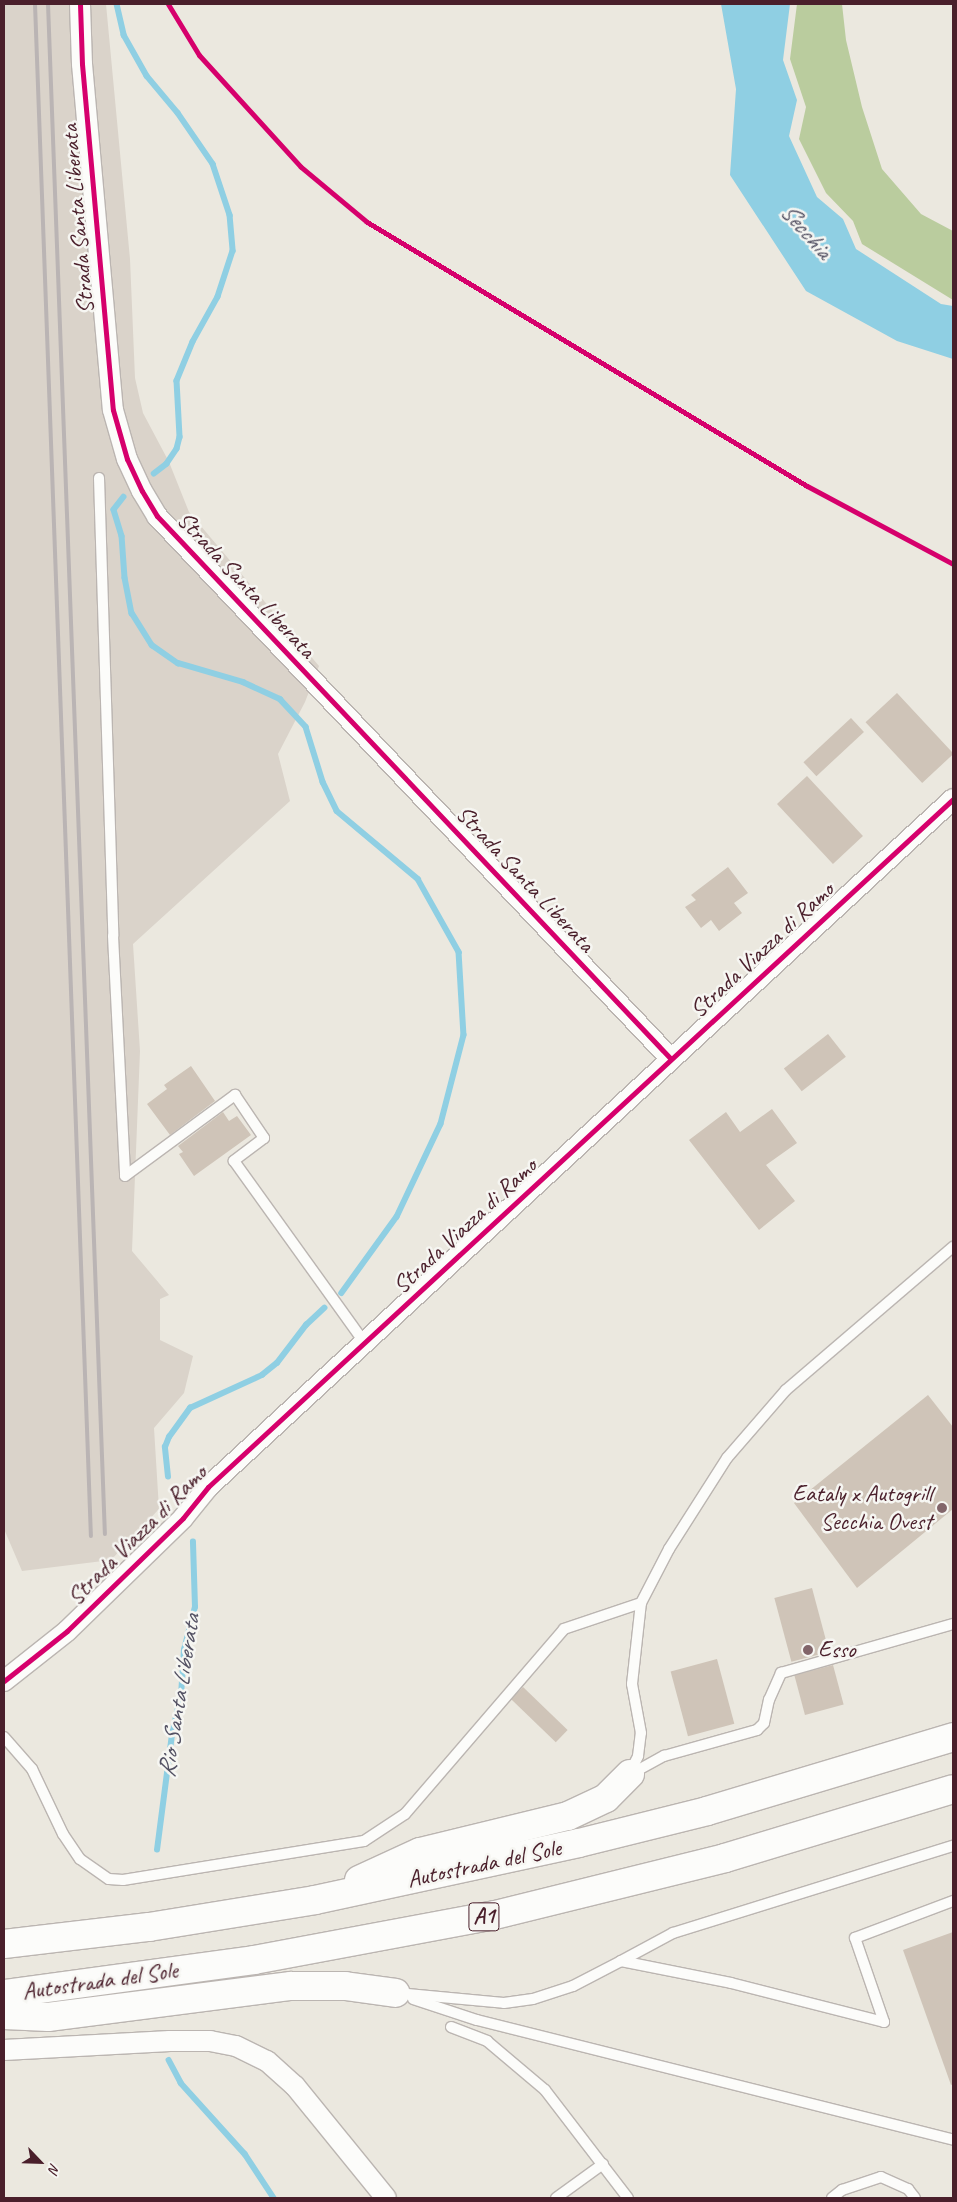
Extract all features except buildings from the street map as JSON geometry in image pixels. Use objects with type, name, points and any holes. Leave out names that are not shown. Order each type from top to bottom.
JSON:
[{"type":"highway","name":"Autostrada del Sole","points":[[4,1944],[149,1928],[315,1900],[634,1829],[953,1737]]},
{"type":"highway","points":[[315,1900],[420,1852],[568,1816],[606,1798],[630,1774]]},
{"type":"highway","name":"Autostrada del Sole","points":[[4,1994],[254,1960],[495,1915],[724,1858],[953,1789]]},
{"type":"highway","points":[[4,2015],[48,2017],[291,1986],[345,1986],[396,1993]]},
{"type":"street","name":"Strada Santa Liberata","points":[[80,4],[82,64],[114,410],[127,458],[142,491],[157,516],[670,1058]]},
{"type":"street","name":"Strada Viazza di Ramo","points":[[4,1681],[67,1631],[183,1518],[208,1487],[670,1058],[953,799]]},
{"type":"street","points":[[4,2050],[210,2041],[236,2046],[267,2061],[327,2122],[386,2198]]},
{"type":"lane","points":[[99,478],[113,936],[125,1176],[235,1095],[264,1138],[234,1162],[364,1343]]},
{"type":"lane","points":[[630,1774],[638,1756],[641,1733],[632,1684],[641,1603],[668,1549],[727,1458],[786,1390],[953,1247]]},
{"type":"lane","points":[[4,1736],[32,1769],[63,1834],[80,1859],[109,1879],[123,1880],[364,1841],[405,1814],[564,1629],[641,1603]]},
{"type":"lane","points":[[630,1774],[664,1756],[702,1744],[743,1737],[758,1730],[764,1723],[769,1700],[781,1673],[953,1624]]},
{"type":"lane","points":[[396,1993],[504,2003],[533,1999],[573,1986],[673,1933],[953,1846]]},
{"type":"lane","points":[[622,1960],[731,1983],[884,2022],[855,1938],[953,1901]]},
{"type":"lane","points":[[396,1993],[477,2020],[953,2140]]},
{"type":"lane","points":[[451,2027],[487,2041],[546,2090],[628,2198]]},
{"type":"lane","points":[[556,2198],[603,2164]]},
{"type":"lane","points":[[832,2198],[842,2190],[881,2177],[908,2189],[915,2198]]},
{"type":"shaded area","points":[[4,4],[106,4],[130,259],[135,378],[143,413],[169,462],[189,512],[319,666],[305,702],[278,754],[290,801],[133,944],[140,1051],[132,1251],[169,1295],[160,1299],[160,1340],[193,1356],[184,1393],[154,1428],[159,1509],[111,1560],[22,1571],[4,1529]]},
{"type":"green space","points":[[797,4],[842,4],[846,40],[862,107],[882,169],[921,214],[953,231],[953,300],[862,244],[853,221],[826,193],[799,139],[806,107],[790,59]]},
{"type":"water","name":"Secchia","points":[[721,4],[790,4],[783,60],[797,100],[789,136],[817,197],[843,219],[856,249],[941,304],[953,306],[953,359],[897,341],[806,291],[730,175],[736,89]]},
{"type":"waterway","name":"Rio Santa Liberata","points":[[117,4],[124,35],[147,76],[178,113],[213,164],[230,215],[233,251],[218,297],[193,342],[177,381],[180,437],[177,449],[167,464],[154,474]]},
{"type":"waterway","name":"Rio Santa Liberata","points":[[124,497],[114,510],[122,536],[125,578],[132,613],[152,645],[178,663],[243,682],[280,699],[306,727],[323,782],[337,811],[418,879],[459,952],[464,1035],[441,1124],[397,1217],[342,1293]]},
{"type":"waterway","name":"Rio Santa Liberata","points":[[168,1477],[165,1447],[169,1437],[190,1408],[262,1375],[277,1363],[306,1325],[324,1308]]},
{"type":"waterway","name":"Rio Santa Liberata","points":[[157,1850],[172,1734],[181,1696],[184,1650],[195,1607],[193,1542]]},
{"type":"waterway","name":"Rio Santa Liberata","points":[[169,2060],[181,2083],[245,2154],[274,2198]]},
{"type":"railway","points":[[35,4],[91,1536]]},
{"type":"railway","points":[[48,4],[105,1534]]},
{"type":"cycle path","points":[[80,4],[82,64],[113,410],[127,459],[142,491],[157,516],[670,1058]]},
{"type":"cycle path","points":[[168,4],[199,55],[301,167],[367,222],[807,486],[953,564]]},
{"type":"cycle path","points":[[4,1681],[67,1631],[183,1518],[208,1487],[953,799]]},
{"type":"place","name":"Eataly x Autogrill Secchia Ovest","points":[[942,1508]]},
{"type":"place","name":"Esso","points":[[808,1650]]}]
